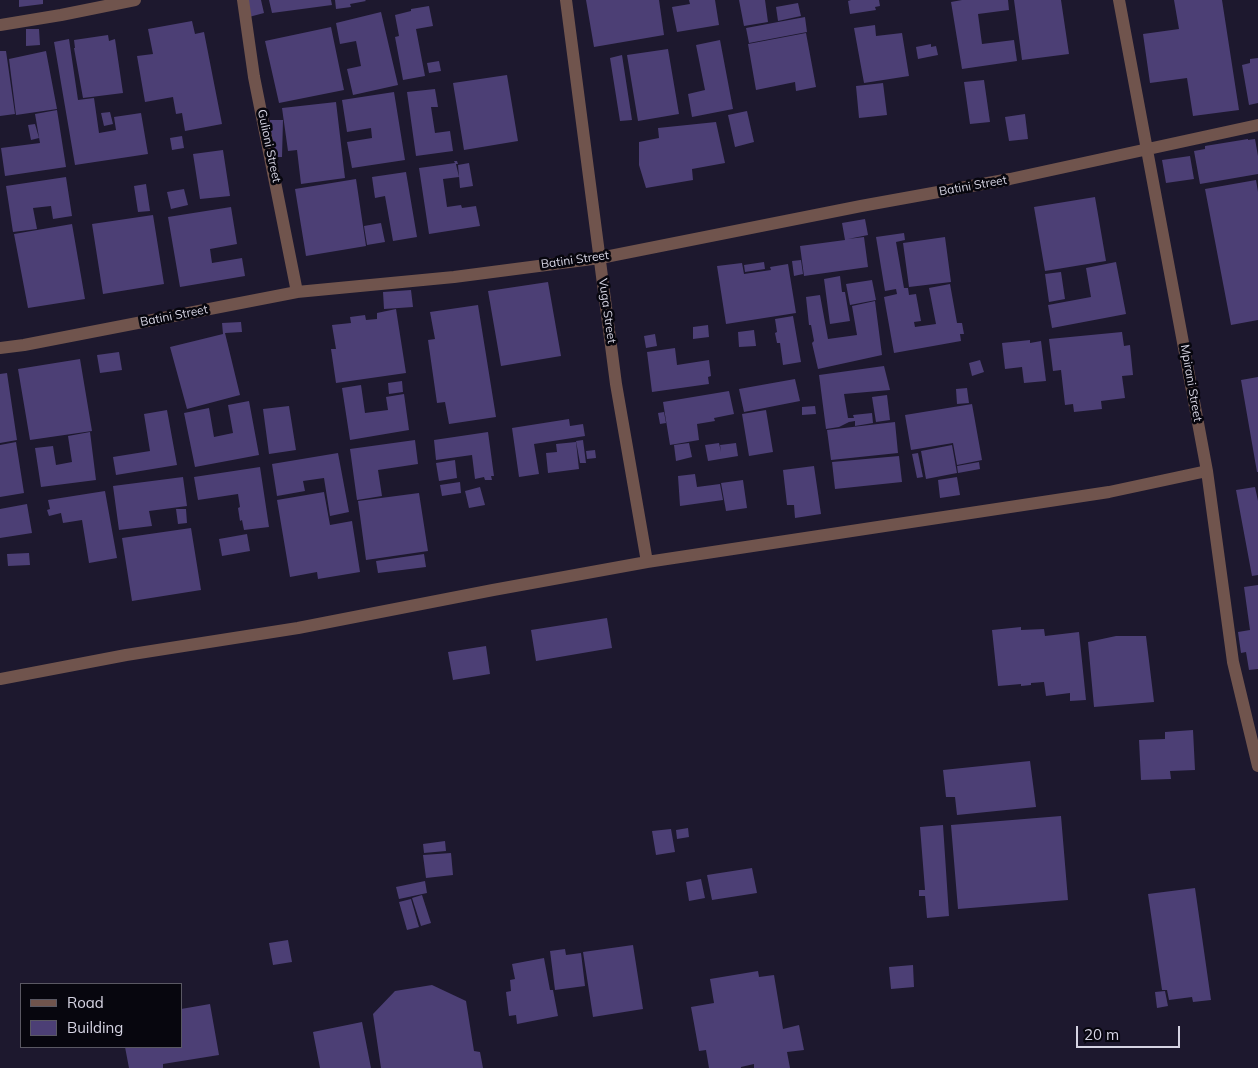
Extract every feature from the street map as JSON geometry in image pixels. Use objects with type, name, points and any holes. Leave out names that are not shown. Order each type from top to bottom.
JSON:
[{"type":"street","points":[[0,26],[135,0]]},
{"type":"street","name":"Gulioni Street","points":[[243,0],[254,77],[297,292]]},
{"type":"street","name":"Vuga Street","points":[[566,0],[616,384],[647,562]]},
{"type":"street","name":"Mpirani Street","points":[[1119,0],[1146,150],[1182,328],[1207,471],[1233,662],[1258,766]]},
{"type":"street","name":"Batini Street","points":[[0,348],[297,292],[454,277],[600,258],[860,206],[1010,179],[1258,125]]},
{"type":"street","points":[[0,679],[126,655],[298,628],[647,562],[1109,492],[1207,471]]},
{"type":"building","points":[[19,0],[43,0],[43,4],[19,7]]},
{"type":"building","points":[[245,0],[261,0],[264,13],[249,17]]},
{"type":"building","points":[[269,0],[331,0],[332,5],[272,13]]},
{"type":"building","points":[[335,0],[366,1],[350,4],[351,7],[336,9]]},
{"type":"building","points":[[586,0],[659,0],[664,35],[594,47]]},
{"type":"building","points":[[689,0],[715,0],[719,25],[677,32],[672,7],[690,4]]},
{"type":"building","points":[[739,0],[765,0],[768,22],[744,26]]},
{"type":"building","points":[[879,0],[880,6],[875,7],[876,10],[850,14],[848,1]]},
{"type":"building","points":[[962,0],[1008,0],[1009,10],[978,14],[982,44],[1014,40],[1017,61],[962,69],[951,2]]},
{"type":"building","points":[[1014,0],[1061,0],[1069,54],[1022,60]]},
{"type":"building","points":[[1174,0],[1222,0],[1239,110],[1193,116],[1187,78],[1150,83],[1143,34],[1179,29]]},
{"type":"building","points":[[798,3],[801,16],[778,21],[776,7]]},
{"type":"building","points":[[429,6],[433,26],[416,29],[425,76],[403,80],[395,37],[399,36],[395,15],[411,11],[411,9]]},
{"type":"building","points":[[381,12],[398,85],[353,95],[347,69],[361,66],[356,41],[340,44],[336,23]]},
{"type":"building","points":[[805,17],[807,32],[749,43],[746,28]]},
{"type":"building","points":[[192,21],[195,34],[204,32],[222,124],[185,131],[182,113],[176,114],[173,97],[145,102],[137,56],[153,54],[148,29]]},
{"type":"building","points":[[875,25],[876,36],[902,33],[909,76],[864,83],[854,28]]},
{"type":"building","points":[[331,27],[344,90],[279,103],[265,41]]},
{"type":"building","points":[[26,29],[39,29],[40,45],[26,46]]},
{"type":"building","points":[[806,33],[816,87],[796,91],[795,82],[756,90],[748,44]]},
{"type":"building","points":[[108,35],[109,41],[115,39],[123,93],[83,98],[74,40]]},
{"type":"building","points":[[69,39],[78,100],[94,98],[99,133],[116,130],[114,117],[141,113],[148,154],[75,165],[54,42]]},
{"type":"building","points":[[720,40],[733,109],[692,117],[688,94],[705,90],[696,45]]},
{"type":"building","points":[[931,44],[931,47],[936,46],[938,55],[918,59],[916,47]]},
{"type":"building","points":[[668,49],[679,114],[638,121],[627,55]]},
{"type":"building","points":[[0,51],[6,51],[15,114],[0,116]]},
{"type":"building","points":[[46,51],[57,109],[16,115],[9,59]]},
{"type":"building","points":[[622,55],[632,120],[620,121],[610,58]]},
{"type":"building","points":[[1258,58],[1258,103],[1249,105],[1242,65],[1250,63],[1250,59]]},
{"type":"building","points":[[439,61],[441,71],[429,73],[427,63]]},
{"type":"building","points":[[507,75],[518,141],[464,150],[453,83]]},
{"type":"building","points":[[984,80],[990,122],[970,124],[964,82]]},
{"type":"building","points":[[883,83],[887,115],[859,118],[856,86]]},
{"type":"building","points":[[435,89],[438,107],[431,107],[435,133],[450,131],[453,151],[416,156],[407,92]]},
{"type":"building","points":[[394,92],[405,160],[352,168],[347,142],[372,138],[371,128],[347,132],[342,100]]},
{"type":"building","points":[[336,102],[345,178],[301,184],[297,150],[288,151],[282,108]]},
{"type":"building","points":[[57,110],[66,167],[5,176],[1,148],[40,143],[35,114]]},
{"type":"building","points":[[747,111],[754,142],[735,147],[728,115]]},
{"type":"building","points":[[110,112],[113,124],[104,126],[101,113]]},
{"type":"building","points":[[1025,114],[1028,139],[1009,141],[1005,117]]},
{"type":"building","points":[[270,120],[283,120],[282,157],[270,157]]},
{"type":"building","points":[[716,122],[725,163],[692,169],[693,180],[646,188],[639,165],[639,142],[659,138],[658,128]]},
{"type":"building","points":[[35,124],[39,138],[31,140],[28,125]]},
{"type":"building","points":[[182,136],[184,148],[172,150],[170,138]]},
{"type":"building","points":[[1255,139],[1258,156],[1258,174],[1200,184],[1194,151],[1205,149],[1205,146]]},
{"type":"building","points":[[223,150],[230,196],[200,199],[193,154]]},
{"type":"building","points":[[1190,156],[1194,179],[1166,183],[1162,160]]},
{"type":"building","points":[[454,161],[457,161],[458,164],[456,164],[459,177],[443,179],[447,207],[461,205],[462,208],[476,206],[480,226],[429,234],[419,168],[455,163]]},
{"type":"building","points":[[469,163],[473,186],[460,188],[458,165]]},
{"type":"building","points":[[406,172],[417,237],[393,241],[385,196],[375,198],[372,177]]},
{"type":"building","points":[[66,177],[72,216],[53,219],[51,206],[33,208],[37,229],[13,232],[6,186]]},
{"type":"building","points":[[356,179],[366,246],[306,256],[295,189]]},
{"type":"building","points":[[1256,180],[1258,192],[1258,320],[1231,325],[1205,189]]},
{"type":"building","points":[[146,184],[150,211],[138,212],[134,186]]},
{"type":"building","points":[[184,189],[188,205],[171,209],[167,192]]},
{"type":"building","points":[[1095,197],[1106,261],[1045,271],[1034,207]]},
{"type":"building","points":[[231,207],[237,244],[210,249],[212,263],[242,258],[245,276],[180,287],[168,217]]},
{"type":"building","points":[[153,215],[164,284],[103,294],[92,224]]},
{"type":"building","points":[[865,219],[868,235],[848,239],[864,237],[868,267],[804,276],[800,246],[845,240],[842,223]]},
{"type":"building","points":[[381,223],[385,242],[367,245],[364,226]]},
{"type":"building","points":[[72,224],[85,299],[28,308],[14,234]]},
{"type":"building","points":[[904,233],[905,240],[896,242],[904,288],[908,288],[909,295],[916,294],[921,321],[914,322],[915,327],[936,324],[929,288],[950,284],[957,323],[962,323],[964,334],[960,334],[961,341],[894,353],[884,297],[897,294],[896,289],[885,291],[876,237]]},
{"type":"building","points":[[945,237],[951,282],[909,287],[903,243]]},
{"type":"building","points":[[801,260],[803,274],[794,276],[792,261]]},
{"type":"building","points":[[764,262],[765,269],[745,272],[744,265]]},
{"type":"building","points":[[1116,262],[1126,314],[1052,328],[1048,305],[1091,297],[1086,268]]},
{"type":"building","points":[[742,263],[744,274],[771,270],[770,267],[788,264],[796,313],[726,324],[717,266]]},
{"type":"building","points":[[1061,272],[1065,299],[1049,302],[1045,274]]},
{"type":"building","points":[[840,276],[842,292],[845,292],[850,321],[830,324],[824,279]]},
{"type":"building","points":[[872,280],[876,300],[850,305],[846,284]]},
{"type":"building","points":[[548,282],[561,356],[501,366],[488,291]]},
{"type":"building","points":[[411,290],[413,307],[384,309],[383,292]]},
{"type":"building","points":[[820,295],[828,339],[857,335],[852,306],[875,301],[882,355],[818,369],[812,343],[814,341],[811,325],[809,325],[806,297]]},
{"type":"building","points":[[478,305],[496,417],[449,424],[445,402],[437,403],[428,340],[435,339],[430,312]]},
{"type":"building","points":[[396,309],[406,373],[336,383],[331,349],[336,349],[332,325],[351,323],[350,317],[365,315],[366,320],[377,319],[377,313]]},
{"type":"building","points":[[793,316],[801,362],[783,365],[780,343],[777,343],[775,333],[777,332],[775,319]]},
{"type":"building","points":[[241,322],[242,332],[225,333],[240,395],[187,409],[170,347],[223,334],[222,323]]},
{"type":"building","points":[[708,325],[709,337],[693,339],[693,327]]},
{"type":"building","points":[[754,330],[756,346],[739,347],[738,332]]},
{"type":"building","points":[[1122,332],[1124,346],[1130,345],[1133,375],[1122,376],[1125,398],[1101,401],[1102,409],[1074,412],[1073,404],[1065,405],[1061,370],[1053,371],[1049,339]]},
{"type":"building","points":[[655,334],[657,346],[646,348],[644,336]]},
{"type":"building","points":[[1030,340],[1030,343],[1041,341],[1046,381],[1024,383],[1022,367],[1005,369],[1002,343]]},
{"type":"building","points":[[675,348],[677,365],[709,360],[711,376],[708,377],[709,384],[652,392],[647,352]]},
{"type":"building","points":[[119,352],[122,370],[100,373],[97,355]]},
{"type":"building","points":[[80,359],[92,431],[30,440],[18,369]]},
{"type":"building","points":[[980,360],[984,372],[972,376],[969,363]]},
{"type":"building","points":[[884,366],[890,390],[844,394],[848,418],[854,418],[853,415],[872,413],[873,423],[855,426],[855,421],[839,427],[826,429],[819,375]]},
{"type":"building","points":[[7,373],[17,440],[0,443],[0,374]]},
{"type":"building","points":[[1258,377],[1258,472],[1257,472],[1241,380]]},
{"type":"building","points":[[795,379],[800,401],[744,412],[739,389]]},
{"type":"building","points":[[402,381],[403,392],[389,394],[388,383]]},
{"type":"building","points":[[361,385],[365,413],[388,410],[386,397],[404,394],[409,430],[350,440],[342,388]]},
{"type":"building","points":[[967,388],[969,403],[957,404],[956,389]]},
{"type":"building","points":[[729,391],[734,414],[714,418],[715,421],[697,424],[699,440],[670,445],[663,402]]},
{"type":"building","points":[[887,395],[890,420],[876,422],[872,397]]},
{"type":"building","points":[[249,401],[259,455],[195,467],[184,413],[209,408],[214,437],[233,433],[228,405]]},
{"type":"building","points":[[972,404],[982,460],[957,465],[953,443],[911,450],[905,415]]},
{"type":"building","points":[[289,406],[296,450],[269,454],[263,409]]},
{"type":"building","points":[[815,406],[816,414],[802,415],[802,407]]},
{"type":"building","points":[[167,410],[177,465],[116,475],[113,457],[150,451],[144,414]]},
{"type":"building","points":[[766,410],[773,452],[749,456],[742,414]]},
{"type":"building","points":[[664,412],[666,423],[660,424],[658,413]]},
{"type":"building","points":[[569,419],[570,426],[583,424],[585,436],[534,444],[539,474],[519,477],[512,428]]},
{"type":"building","points":[[895,422],[898,453],[831,460],[827,430]]},
{"type":"building","points":[[90,432],[96,480],[41,487],[35,448],[53,446],[56,465],[72,462],[68,436]]},
{"type":"building","points":[[488,432],[494,476],[491,476],[492,480],[485,480],[484,477],[475,479],[472,455],[436,460],[434,440]]},
{"type":"building","points":[[415,440],[418,464],[378,470],[382,496],[357,500],[350,449]]},
{"type":"building","points":[[583,440],[586,463],[580,463],[576,441]]},
{"type":"building","points":[[16,442],[24,493],[0,497],[0,445]]},
{"type":"building","points":[[576,442],[579,469],[548,473],[546,453],[557,452],[556,444]]},
{"type":"building","points":[[689,443],[692,457],[676,461],[674,445]]},
{"type":"building","points":[[719,443],[721,452],[720,445],[736,443],[738,456],[708,461],[705,445]]},
{"type":"building","points":[[952,445],[957,473],[926,479],[921,451]]},
{"type":"building","points":[[595,450],[596,458],[587,459],[586,451]]},
{"type":"building","points":[[338,453],[349,512],[330,516],[324,478],[303,481],[305,491],[277,496],[272,464]]},
{"type":"building","points":[[918,453],[923,477],[917,478],[912,454]]},
{"type":"building","points":[[899,456],[902,482],[835,489],[832,462]]},
{"type":"building","points":[[455,460],[457,478],[439,481],[436,463]]},
{"type":"building","points":[[979,462],[980,469],[958,473],[957,466]]},
{"type":"building","points":[[814,466],[821,514],[795,518],[794,505],[787,505],[783,470]]},
{"type":"building","points":[[260,467],[269,527],[244,530],[242,520],[240,521],[238,494],[198,500],[194,477]]},
{"type":"building","points":[[695,474],[697,487],[720,484],[723,500],[680,506],[678,476]]},
{"type":"building","points":[[183,477],[187,506],[149,511],[152,526],[119,530],[113,486]]},
{"type":"building","points":[[957,477],[960,495],[940,498],[938,480]]},
{"type":"building","points":[[743,480],[747,508],[726,511],[721,483]]},
{"type":"building","points":[[460,482],[461,493],[442,496],[440,485]]},
{"type":"building","points":[[480,487],[485,505],[469,508],[465,491]]},
{"type":"building","points":[[1255,487],[1258,501],[1258,575],[1252,576],[1236,490]]},
{"type":"building","points":[[105,491],[117,558],[89,563],[82,520],[63,523],[61,513],[49,516],[47,510],[50,509],[48,500]]},
{"type":"building","points":[[324,492],[330,525],[352,521],[360,572],[318,579],[317,572],[290,577],[277,500]]},
{"type":"building","points":[[419,493],[428,551],[366,560],[358,501]]},
{"type":"building","points":[[27,504],[32,533],[0,538],[0,509]]},
{"type":"building","points":[[176,509],[186,509],[187,523],[178,524]]},
{"type":"building","points":[[191,528],[201,590],[132,601],[122,538]]},
{"type":"building","points":[[247,534],[250,551],[222,556],[219,539]]},
{"type":"building","points":[[29,553],[30,565],[8,566],[7,554]]},
{"type":"building","points":[[424,554],[426,567],[378,573],[376,561]]},
{"type":"building","points":[[1258,585],[1258,669],[1249,670],[1246,652],[1241,653],[1238,632],[1250,630],[1244,587]]},
{"type":"building","points":[[607,618],[612,648],[536,661],[531,630]]},
{"type":"building","points":[[1021,627],[1021,630],[1044,629],[1045,636],[1079,632],[1086,700],[1070,701],[1070,693],[1046,696],[1044,682],[1021,686],[1021,684],[998,686],[992,630]]},
{"type":"building","points":[[1116,636],[1146,636],[1154,702],[1094,707],[1088,642]]},
{"type":"building","points":[[486,646],[490,674],[453,680],[448,652]]},
{"type":"building","points":[[1193,730],[1195,770],[1170,771],[1171,779],[1141,780],[1139,740],[1165,739],[1165,732]]},
{"type":"building","points":[[1030,761],[1036,807],[957,815],[955,797],[946,797],[943,770]]},
{"type":"building","points":[[1061,816],[1068,900],[958,909],[951,825]]},
{"type":"building","points":[[943,825],[949,916],[927,918],[925,896],[919,896],[919,890],[925,890],[920,827]]},
{"type":"building","points":[[688,828],[689,837],[677,839],[676,830]]},
{"type":"building","points":[[671,829],[675,852],[656,855],[652,831]]},
{"type":"building","points":[[445,841],[446,851],[424,853],[423,844]]},
{"type":"building","points":[[451,853],[453,875],[426,878],[423,855]]},
{"type":"building","points":[[752,868],[757,893],[712,900],[707,875]]},
{"type":"building","points":[[701,879],[705,898],[689,901],[686,882]]},
{"type":"building","points":[[425,881],[427,893],[399,899],[396,887]]},
{"type":"building","points":[[1195,888],[1211,1000],[1193,1002],[1192,997],[1169,1000],[1167,990],[1162,990],[1148,894]]},
{"type":"building","points":[[422,895],[431,923],[421,926],[412,898]]},
{"type":"building","points":[[411,899],[419,927],[407,930],[399,902]]},
{"type":"building","points":[[288,940],[292,962],[273,965],[269,943]]},
{"type":"building","points":[[633,945],[643,1009],[593,1017],[583,952]]},
{"type":"building","points":[[565,949],[566,955],[581,953],[585,986],[555,990],[550,951]]},
{"type":"building","points":[[544,958],[550,990],[553,990],[558,1016],[517,1024],[516,1015],[509,1016],[506,992],[511,991],[510,980],[515,979],[512,964]]},
{"type":"building","points":[[913,965],[914,987],[891,989],[889,967]]},
{"type":"building","points":[[758,971],[759,977],[774,975],[783,1029],[799,1025],[804,1050],[787,1052],[790,1068],[754,1068],[754,1064],[741,1068],[709,1068],[706,1050],[699,1051],[691,1007],[714,1003],[710,979]]},
{"type":"building","points":[[432,985],[466,1001],[474,1051],[480,1052],[483,1068],[381,1068],[373,1014],[395,991]]},
{"type":"building","points":[[1165,991],[1168,1006],[1157,1008],[1155,992]]},
{"type":"building","points":[[210,1004],[219,1055],[163,1064],[163,1068],[129,1068],[125,1048],[182,1048],[182,1009]]},
{"type":"building","points":[[362,1022],[371,1068],[320,1068],[313,1032]]}]
